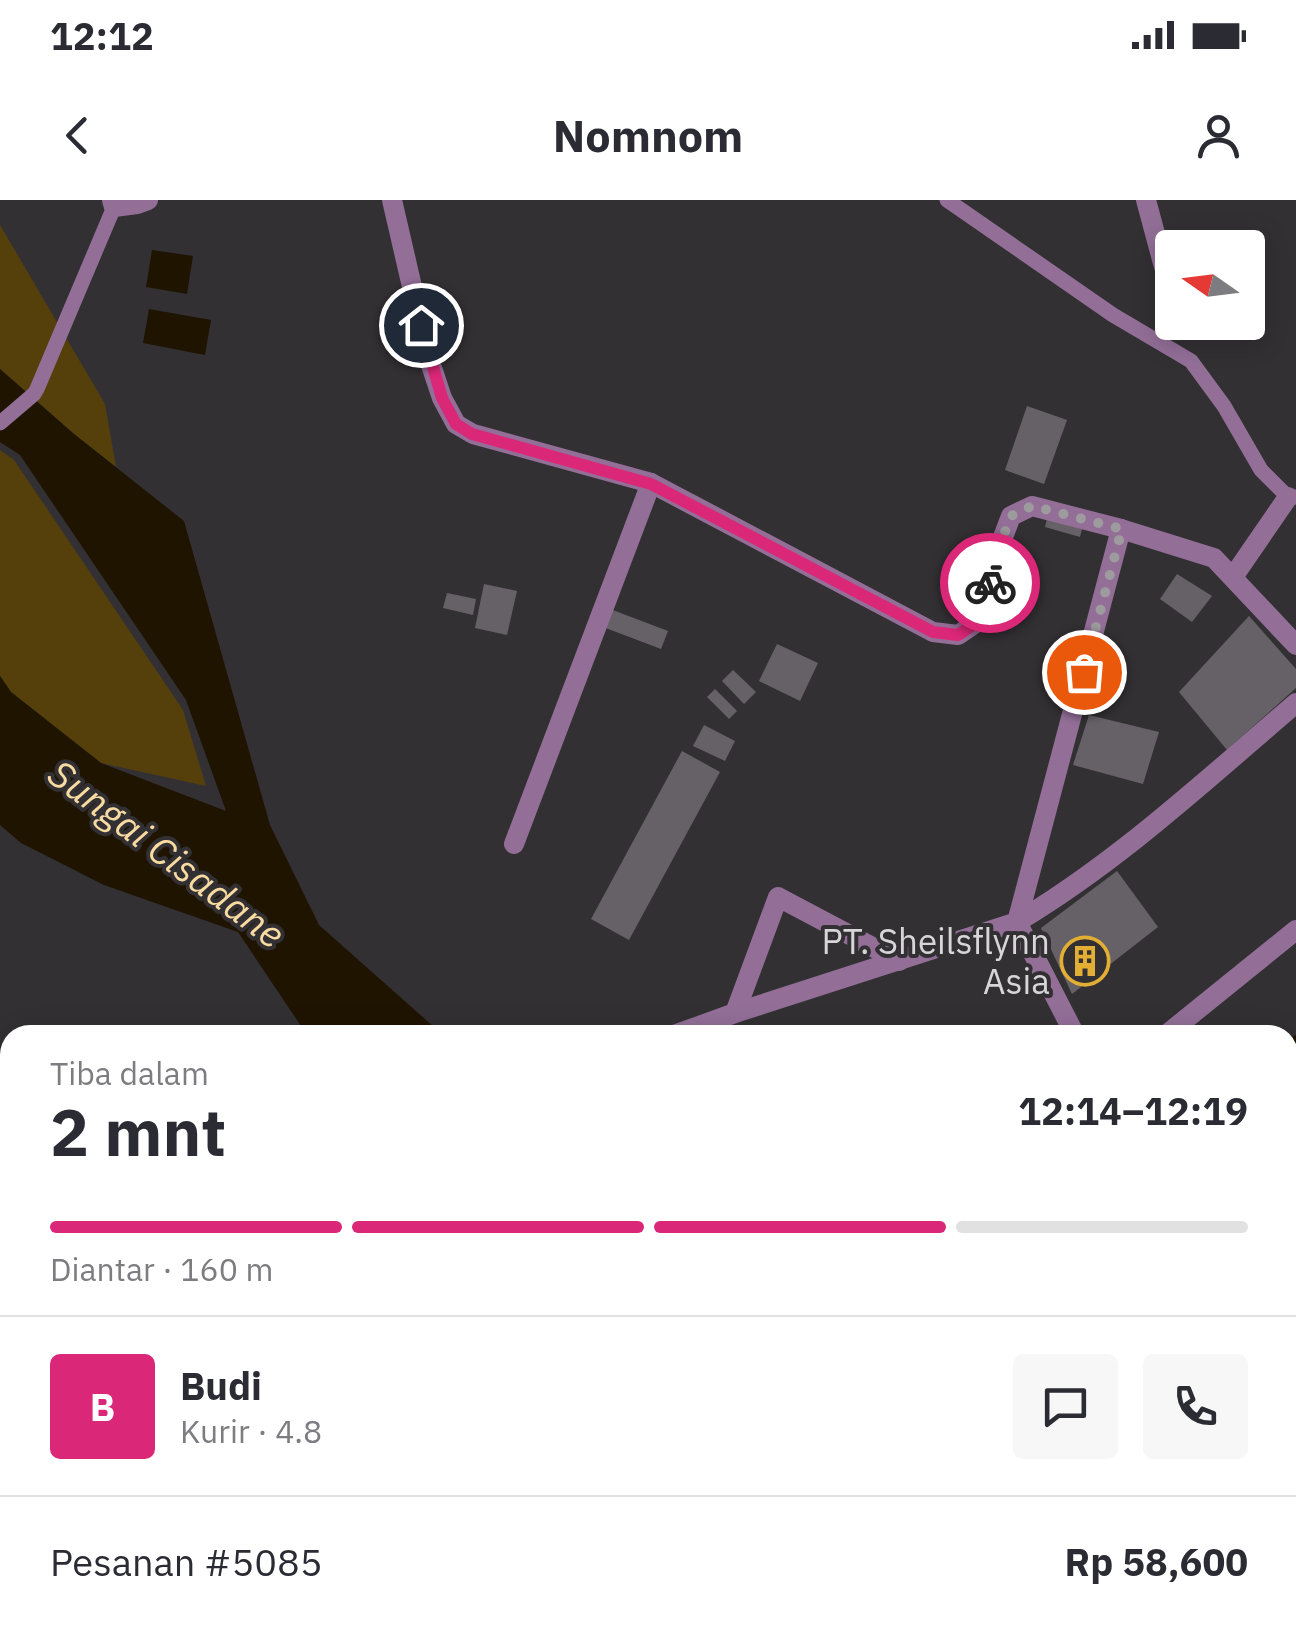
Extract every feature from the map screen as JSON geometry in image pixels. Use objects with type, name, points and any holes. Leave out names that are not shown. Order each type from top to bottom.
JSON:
[{"type":"street","points":[[113,203],[137,204],[148,200]]},
{"type":"street","points":[[392,200],[428,356],[442,398],[456,424],[472,434],[651,484],[933,632],[958,635],[980,620],[1011,516],[1032,506],[1214,558],[1296,645]]},
{"type":"street","points":[[1146,200],[1155,234]]},
{"type":"street","points":[[514,844],[651,484]]},
{"type":"street","points":[[1233,577],[1292,497]]},
{"type":"street","points":[[1071,1025],[1017,922],[1122,529]]},
{"type":"street","points":[[702,1025],[1017,922],[1131,843],[1296,703]]},
{"type":"street","points":[[735,1013],[778,897],[900,961]]},
{"type":"street","points":[[1178,1025],[1296,930]]},
{"type":"lane","points":[[947,200],[1114,315],[1191,361],[1224,406],[1261,470],[1292,497]]},
{"type":"lane","points":[[0,423],[34,394],[113,203]]},
{"type":"shaded area","points":[[0,225],[105,404],[116,467],[0,369]]},
{"type":"shaded area","points":[[0,450],[14,460],[183,710],[206,786],[101,763],[11,692],[0,676]]},
{"type":"water","points":[[152,250],[193,256],[187,294],[146,287]]},
{"type":"water","points":[[149,309],[211,320],[205,355],[143,343]]},
{"type":"water","name":"Sungai Cisadane","points":[[0,369],[184,521],[270,825],[319,925],[432,1025],[300,1025],[238,932],[104,885],[21,843],[0,825],[0,676],[11,692],[101,763],[226,811],[186,700],[20,455],[0,442]]},
{"type":"building","points":[[1027,406],[1067,420],[1044,484],[1005,470]]},
{"type":"building","points":[[1047,519],[1082,529],[1080,537],[1045,527]]},
{"type":"building","points":[[1177,574],[1212,596],[1192,622],[1160,599]]},
{"type":"building","points":[[484,584],[517,591],[507,635],[475,628]]},
{"type":"building","points":[[447,593],[476,599],[473,615],[443,608]]},
{"type":"building","points":[[610,609],[668,631],[661,649],[603,627]]},
{"type":"building","points":[[1249,616],[1296,669],[1296,688],[1227,750],[1179,692]]},
{"type":"building","points":[[777,644],[818,663],[800,701],[759,681]]},
{"type":"building","points":[[733,670],[756,692],[744,704],[722,681]]},
{"type":"building","points":[[715,689],[737,711],[729,719],[707,697]]},
{"type":"building","points":[[1089,715],[1159,732],[1143,784],[1073,765]]},
{"type":"building","points":[[704,725],[735,741],[725,761],[693,746]]},
{"type":"building","points":[[682,751],[720,772],[629,940],[591,919]]},
{"type":"building","name":"PT. Sheilsflynn Asia","points":[[1117,871],[1158,927],[1072,994],[1041,928]]},
{"type":"way so far","points":[[990,583],[1011,516],[1032,506],[1122,529],[1084,672]]},
{"type":"place","name":"PT. Sheilsflynn Asia","points":[[1085,961]]},
{"type":"route","points":[[421,325],[442,398],[456,424],[472,434],[651,484],[933,632],[958,635],[980,620],[990,583]]}]
